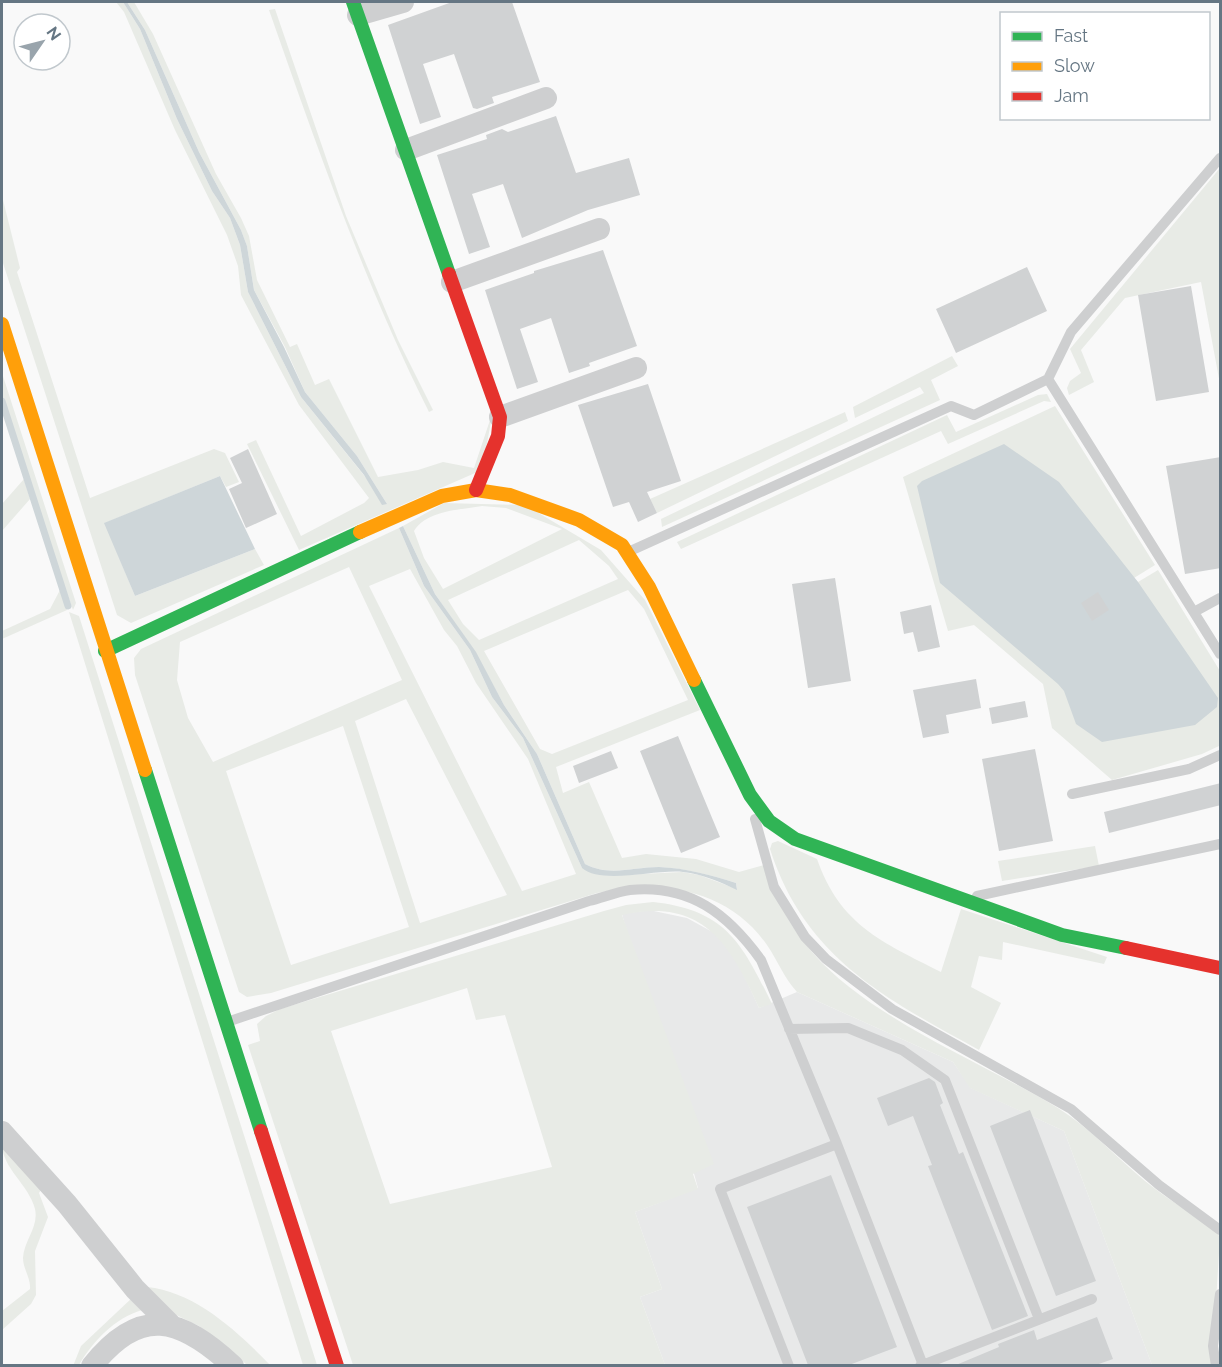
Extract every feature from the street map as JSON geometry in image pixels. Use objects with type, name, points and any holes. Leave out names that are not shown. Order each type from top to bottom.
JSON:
[{"type":"street","points":[[403,2],[355,8],[500,417],[498,436],[476,490]]},
{"type":"street","points":[[406,150],[546,98]]},
{"type":"street","points":[[452,282],[599,230]]},
{"type":"street","points":[[2,324],[224,1023],[337,1365]]},
{"type":"street","points":[[500,417],[636,368]]},
{"type":"street","points":[[105,651],[413,507],[442,496],[476,490],[510,495],[557,510],[611,536],[628,552],[649,587],[750,795],[769,820],[795,839],[1062,935],[1221,968]]},
{"type":"street","points":[[2,1132],[67,1204],[135,1288],[172,1326]]},
{"type":"street","points":[[92,1365],[107,1346],[133,1328],[156,1324],[172,1326],[203,1341],[233,1365]]},
{"type":"lane","points":[[628,552],[951,406],[974,415],[1048,379],[1071,332],[1221,158]]},
{"type":"lane","points":[[1048,379],[1221,654]]},
{"type":"lane","points":[[1194,612],[1221,598]]},
{"type":"lane","points":[[1072,794],[1189,769],[1221,755]]},
{"type":"lane","points":[[750,795],[760,843],[774,887],[805,937],[826,959],[892,1009],[1071,1109],[1159,1185],[1221,1230]]},
{"type":"lane","points":[[962,899],[1221,844]]},
{"type":"lane","points":[[224,1023],[589,901],[629,890],[659,890],[691,898],[720,913],[742,934],[761,960],[837,1144],[922,1365],[1092,1299]]},
{"type":"lane","points":[[789,1029],[848,1028],[902,1050],[945,1080],[1039,1320]]},
{"type":"lane","points":[[789,1365],[720,1189],[837,1144]]},
{"type":"lane","points":[[1216,1365],[1213,1346],[1221,1294]]},
{"type":"shaded area","points":[[116,2],[123,2],[140,29],[177,119],[212,191],[230,218],[240,245],[248,292],[301,397],[387,504],[357,456],[305,392],[285,347],[254,290],[247,246],[241,230],[199,152],[145,30],[127,2],[134,2],[153,34],[216,174],[241,218],[249,236],[257,280],[290,347],[297,344],[315,385],[329,379],[378,477],[418,470],[443,462],[474,468],[493,411],[482,470],[299,550],[247,444],[256,440],[301,536],[364,503],[369,498],[299,405],[241,295],[238,266],[227,235],[175,130],[124,12]]},
{"type":"shaded area","points":[[123,2],[127,2],[145,30],[199,152],[241,230],[247,246],[254,290],[305,392],[357,456],[387,504],[382,505],[364,475],[301,397],[248,292],[240,245],[230,218],[212,191],[177,119],[140,29]]},
{"type":"shaded area","points":[[275,9],[346,216],[398,340],[433,410],[429,412],[362,264],[269,10]]},
{"type":"shaded area","points":[[1220,168],[1220,384],[1201,282],[1125,298],[1081,350],[1094,382],[1069,395],[1067,388],[1070,381],[1081,373],[1070,349]]},
{"type":"shaded area","points":[[2,196],[20,268],[17,272],[90,498],[214,449],[225,453],[239,482],[226,487],[220,476],[105,523],[135,596],[255,549],[264,565],[131,623],[117,615],[2,260]]},
{"type":"shaded area","points":[[952,356],[958,366],[931,380],[940,400],[662,527],[661,519],[924,393],[920,387],[855,418],[853,407]]},
{"type":"shaded area","points":[[2,373],[76,603],[73,610],[41,520],[2,395]]},
{"type":"shaded area","points":[[1047,394],[1051,402],[1044,401],[948,444],[941,431],[681,549],[677,542],[947,415],[956,432],[1038,395]]},
{"type":"shaded area","points":[[1055,406],[1155,565],[1134,578],[1138,582],[1158,570],[1220,671],[1219,746],[1202,754],[1112,780],[1052,728],[1043,684],[974,625],[948,631],[903,477]]},
{"type":"shaded area","points":[[845,412],[848,421],[657,513],[650,499]]},
{"type":"shaded area","points":[[1004,444],[1059,482],[1138,582],[1218,698],[1217,707],[1195,725],[1102,742],[1076,724],[1064,691],[1058,684],[940,583],[917,486],[922,481]]},
{"type":"shaded area","points":[[220,476],[255,549],[135,596],[104,523]]},
{"type":"shaded area","points":[[24,479],[30,499],[2,531],[2,504]]},
{"type":"shaded area","points":[[444,503],[525,505],[601,550],[645,600],[700,710],[556,767],[563,793],[589,782],[622,858],[646,854],[696,859],[739,872],[764,865],[778,900],[796,932],[836,976],[895,1019],[1070,1116],[1153,1187],[1213,1228],[1220,1237],[1212,1365],[1152,1365],[1064,1131],[970,1088],[953,1062],[797,992],[767,945],[751,926],[732,911],[712,900],[668,889],[621,889],[597,893],[271,993],[247,997],[239,992],[135,675],[134,658],[141,649],[399,528],[424,586],[470,650],[492,697],[523,738],[582,868],[620,875],[682,872],[699,875],[737,889],[736,883],[688,870],[658,867],[612,871],[585,864],[537,754],[504,705],[475,652],[435,594],[403,526]],"holes":[[[482,506],[506,508],[562,529],[443,589],[424,558],[414,531],[427,519],[454,510]],[[579,540],[609,566],[618,579],[479,640],[463,624],[448,600]],[[349,567],[402,680],[213,762],[188,718],[177,680],[180,642]],[[410,569],[444,630],[457,646],[476,683],[528,759],[576,874],[522,891],[369,586]],[[628,590],[644,609],[688,700],[552,754],[540,749],[484,651]],[[406,699],[507,895],[420,923],[355,721]],[[343,726],[409,927],[291,965],[226,771]]]},
{"type":"shaded area","points":[[403,526],[435,594],[476,652],[504,705],[537,754],[585,864],[612,871],[659,867],[689,870],[736,883],[737,890],[704,876],[683,872],[615,876],[591,873],[582,868],[523,738],[492,697],[470,650],[424,586],[399,528]]},
{"type":"shaded area","points":[[60,590],[67,610],[2,639],[2,631],[50,609]]},
{"type":"shaded area","points":[[69,612],[79,616],[317,1365],[303,1365]]},
{"type":"shaded area","points":[[778,841],[817,859],[838,900],[866,929],[900,951],[941,972],[961,909],[1107,957],[1104,964],[1003,942],[1002,960],[979,956],[971,987],[1001,1003],[979,1050],[881,992],[852,971],[827,947],[804,919],[785,887],[770,849],[772,843]]},
{"type":"shaded area","points":[[1095,846],[1099,866],[1002,881],[998,861]]},
{"type":"shaded area","points":[[653,902],[678,906],[715,922],[729,933],[740,947],[772,1004],[759,1008],[737,964],[724,946],[710,931],[693,920],[674,913],[650,911],[622,915],[714,1164],[693,1174],[698,1189],[635,1212],[662,1289],[640,1297],[665,1365],[353,1365],[248,1045],[260,1041],[257,1024],[280,1009],[626,905]],"holes":[[[467,988],[476,1020],[505,1015],[552,1167],[390,1204],[331,1031]]]},
{"type":"shaded area","points":[[649,910],[687,918],[718,935],[738,962],[759,1008],[797,992],[953,1062],[971,1088],[1064,1131],[1152,1365],[665,1365],[640,1297],[662,1289],[635,1212],[698,1188],[622,914]]},
{"type":"shaded area","points":[[2,1144],[42,1188],[39,1193],[48,1217],[35,1251],[36,1295],[31,1304],[2,1330],[2,1311],[30,1289],[23,1258],[36,1216],[32,1200],[6,1161]]},
{"type":"shaded area","points":[[147,1287],[165,1290],[199,1305],[230,1327],[270,1365],[247,1365],[199,1326],[166,1310]]},
{"type":"shaded area","points":[[133,1297],[142,1310],[114,1325],[91,1347],[79,1365],[73,1366],[81,1346]]},
{"type":"building","points":[[452,2],[512,2],[540,82],[492,97],[494,103],[477,109],[473,108],[454,54],[423,64],[441,117],[420,124],[388,25]]},
{"type":"building","points":[[556,116],[576,173],[629,158],[640,195],[588,210],[522,238],[503,184],[472,194],[490,247],[469,254],[437,155],[487,139],[486,135],[502,129],[508,132]]},
{"type":"building","points":[[603,250],[637,346],[589,363],[590,366],[569,373],[551,318],[520,329],[538,382],[517,389],[485,290],[534,273],[534,271]]},
{"type":"building","points":[[1027,267],[1047,311],[956,353],[936,309]]},
{"type":"building","points":[[1191,286],[1209,392],[1156,401],[1138,295]]},
{"type":"building","points":[[648,384],[681,481],[647,492],[657,513],[638,522],[629,502],[613,507],[578,405]]},
{"type":"building","points":[[248,449],[277,514],[246,528],[229,489],[242,483],[230,458]]},
{"type":"building","points":[[1221,457],[1221,568],[1185,574],[1166,466]]},
{"type":"building","points":[[835,578],[851,681],[808,688],[792,584]]},
{"type":"building","points":[[1098,592],[1109,610],[1092,621],[1081,603]]},
{"type":"building","points":[[931,605],[940,647],[918,652],[913,632],[904,634],[900,612]]},
{"type":"building","points":[[976,679],[981,708],[946,715],[949,733],[923,738],[913,690]]},
{"type":"building","points":[[1025,701],[1028,717],[992,724],[989,708]]},
{"type":"building","points":[[678,736],[720,837],[681,853],[640,751]]},
{"type":"building","points":[[1035,749],[1053,841],[999,851],[982,759]]},
{"type":"building","points":[[611,751],[618,768],[579,783],[573,766]]},
{"type":"building","points":[[1221,783],[1221,805],[1109,833],[1104,812]]},
{"type":"building","points":[[929,1078],[935,1082],[943,1103],[940,1105],[959,1154],[963,1152],[1028,1316],[992,1330],[928,1166],[932,1165],[913,1116],[888,1126],[877,1098]]},
{"type":"building","points":[[1030,1110],[1096,1281],[1056,1296],[990,1126]]},
{"type":"building","points":[[831,1175],[897,1347],[849,1365],[808,1365],[747,1207]]},
{"type":"building","points":[[1097,1317],[1113,1359],[1096,1365],[956,1365],[999,1347],[998,1344],[1034,1330],[1037,1340]]},
{"type":"waterway","points":[[2,401],[68,606]]},
{"type":"traffic: fast","points":[[353,2],[449,274]]},
{"type":"traffic: fast","points":[[105,651],[360,532]]},
{"type":"traffic: fast","points":[[694,680],[750,795],[769,821],[795,839],[1062,935],[1126,948]]},
{"type":"traffic: fast","points":[[145,770],[261,1131]]},
{"type":"traffic: slow","points":[[2,324],[145,770]]},
{"type":"traffic: slow","points":[[360,532],[442,496],[476,490],[510,495],[579,520],[622,545],[649,587],[694,680]]},
{"type":"traffic: jam","points":[[449,274],[500,417],[498,436],[476,490]]},
{"type":"traffic: jam","points":[[1126,948],[1220,968]]},
{"type":"traffic: jam","points":[[261,1131],[337,1366]]}]
